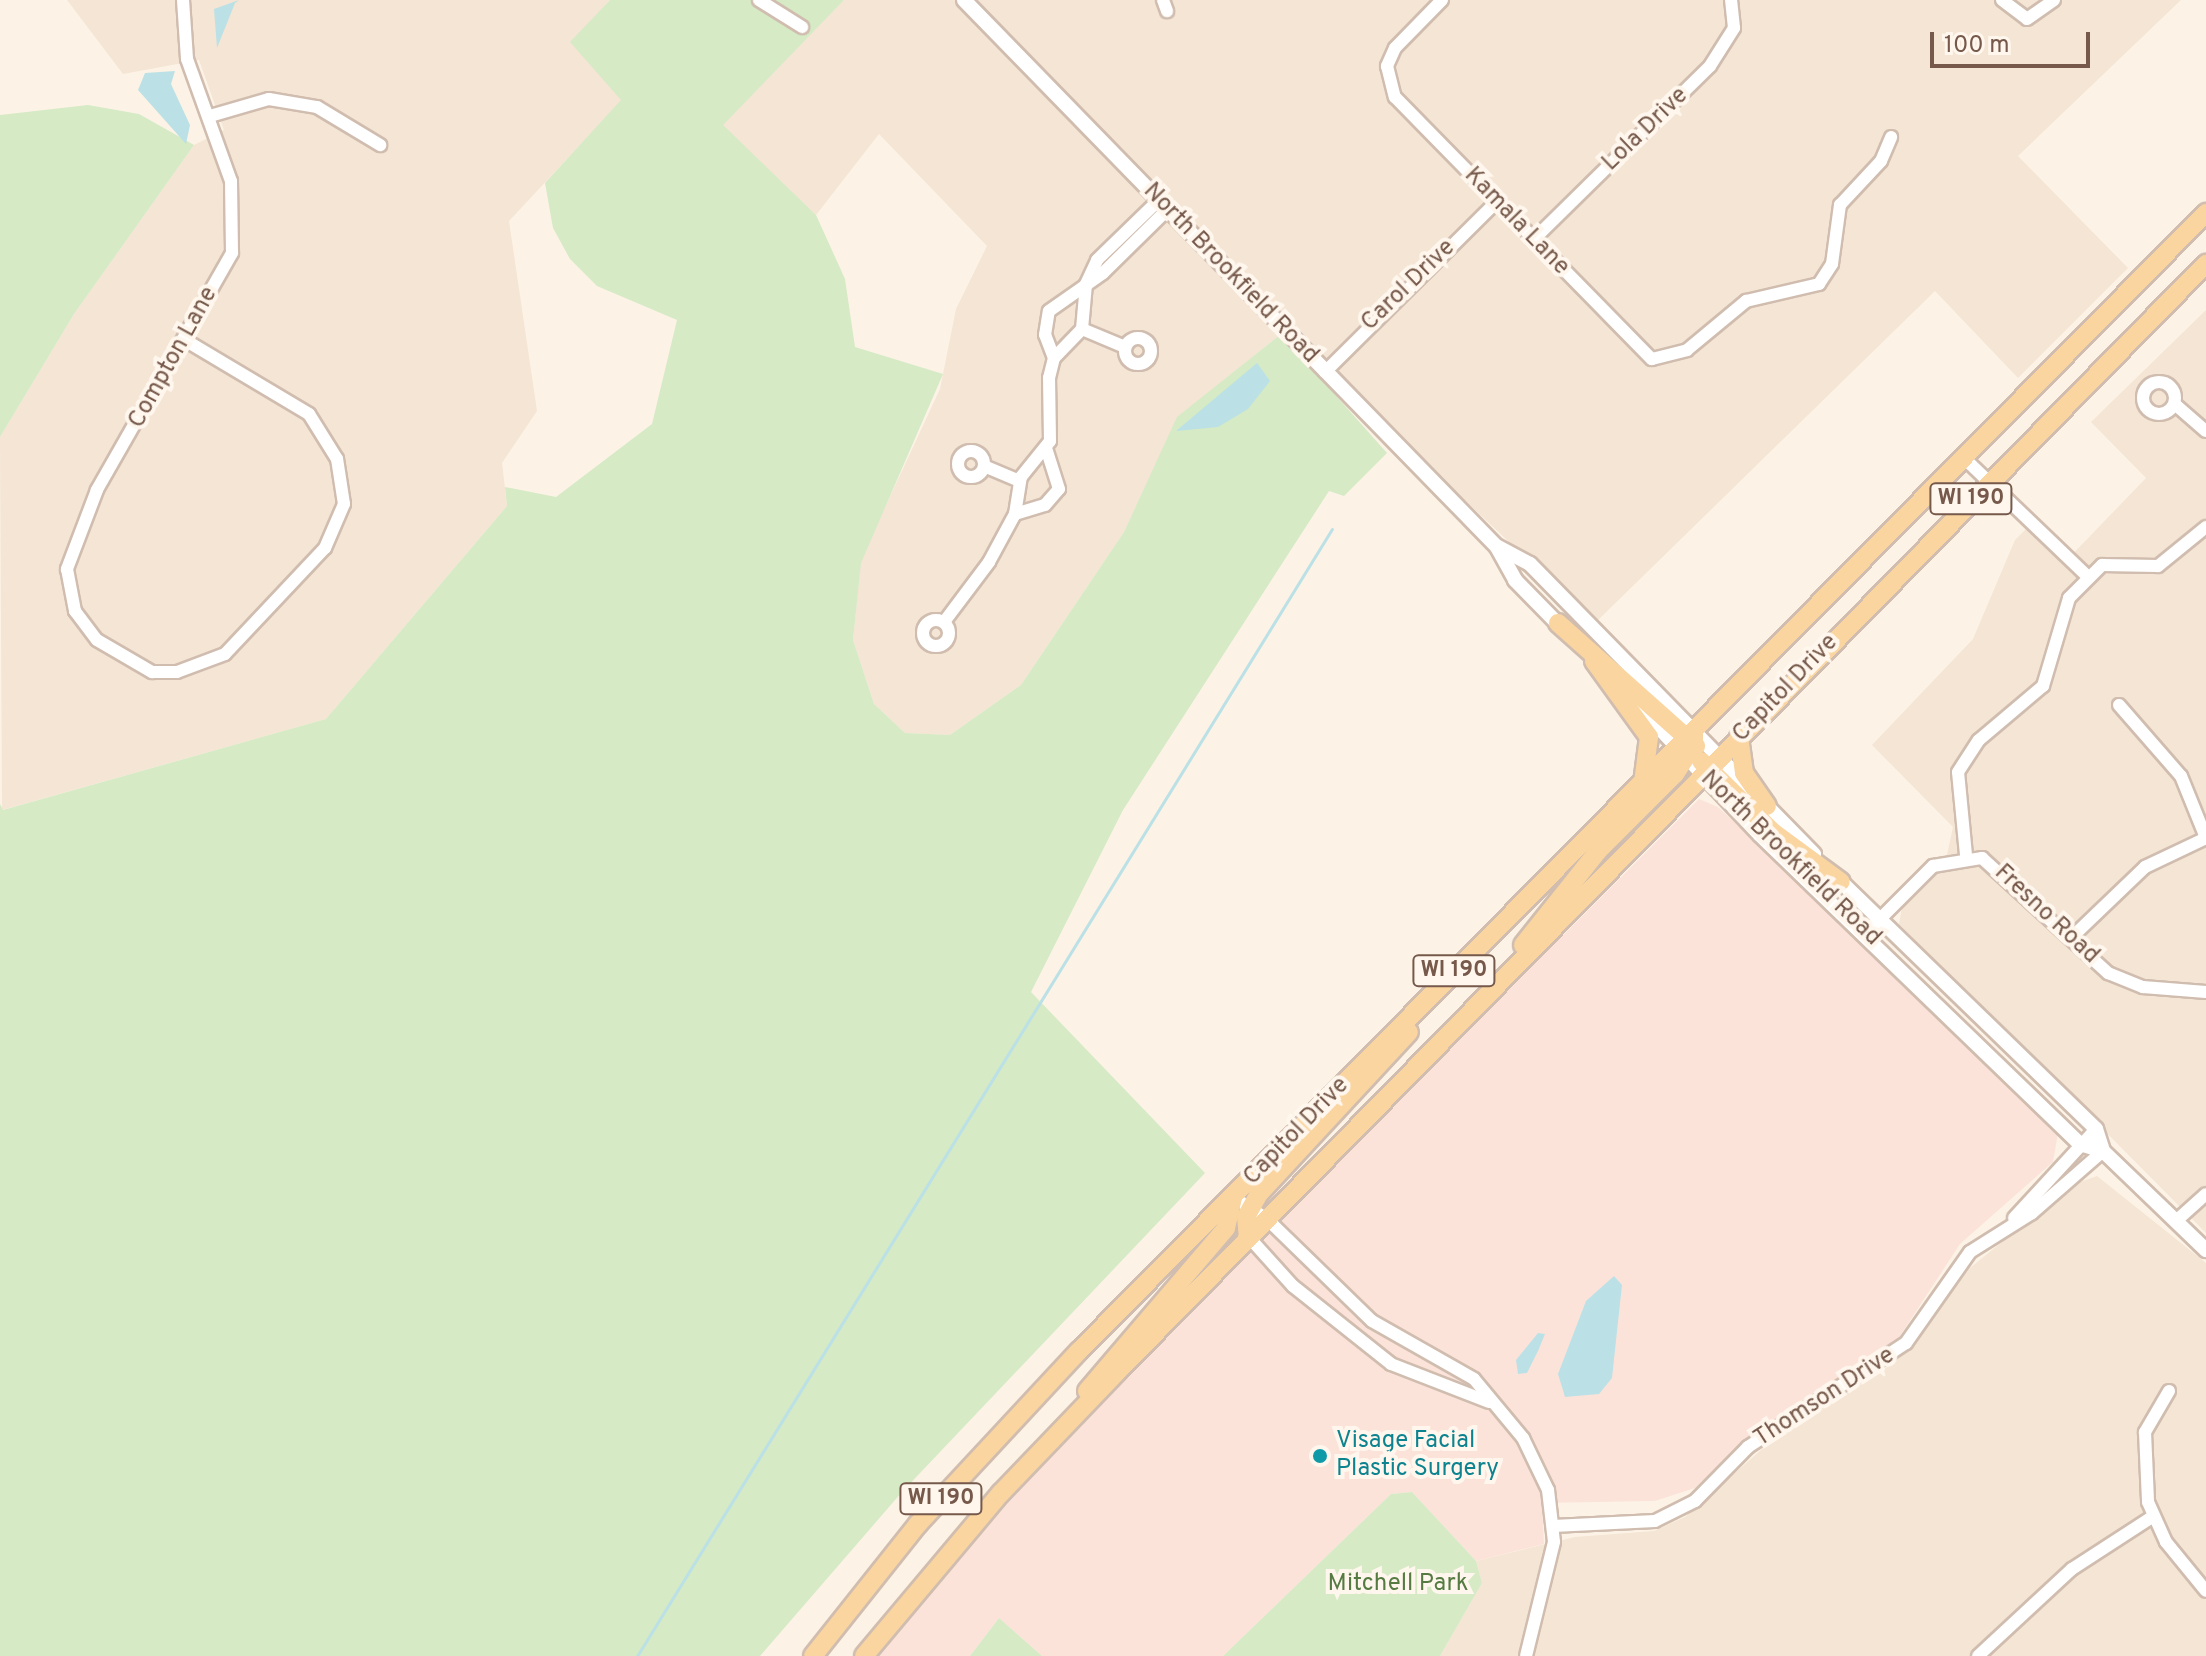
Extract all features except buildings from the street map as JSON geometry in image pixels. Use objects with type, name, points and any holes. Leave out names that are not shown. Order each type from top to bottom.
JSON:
[{"type":"main road","name":"WI 190","points":[[1963,457],[2206,213]]},
{"type":"main road","name":"Capitol Drive","points":[[1267,1219],[2206,264]]},
{"type":"main road","name":"Capitol Drive","points":[[813,1656],[948,1491],[1472,953],[1643,783],[1688,746],[1799,624],[1963,457]]},
{"type":"main road","points":[[1558,623],[1688,746],[1773,832],[1841,882]]},
{"type":"main road","points":[[1594,661],[1649,737],[1643,783]]},
{"type":"main road","points":[[1739,737],[1744,773],[1767,806]]},
{"type":"main road","points":[[1494,987],[1598,851],[1688,746]]},
{"type":"main road","points":[[1248,1239],[1250,1206],[1381,1066],[1472,953]]},
{"type":"main road","points":[[1056,1436],[1096,1376],[1226,1228],[1233,1197]]},
{"type":"main road","name":"WI 190","points":[[864,1656],[1056,1436],[1267,1219]]},
{"type":"street","name":"Compton Lane","points":[[183,0],[187,59],[210,116],[236,221],[232,253],[97,490],[67,569],[75,611],[97,640],[152,672],[177,672],[225,654],[325,548],[344,504],[337,459],[309,414],[185,340]]},
{"type":"street","points":[[759,0],[802,27]]},
{"type":"street","name":"North Brookfield Road","points":[[964,0],[1497,547],[1515,580],[1594,661],[1688,746]]},
{"type":"street","name":"Kamala Lane","points":[[1442,0],[1395,48],[1387,66],[1395,97],[1634,344],[1666,360],[1731,308],[1819,284],[1832,264],[1840,205],[1881,161],[1891,137]]},
{"type":"street","points":[[2002,0],[2035,17],[2054,0]]},
{"type":"street","name":"Lola Drive","points":[[1533,240],[1710,66],[1734,28],[1732,3]]},
{"type":"street","points":[[210,116],[244,101],[317,107],[380,145]]},
{"type":"street","name":"Carol Drive","points":[[1325,372],[1495,203]]},
{"type":"street","points":[[1015,514],[1045,505],[1059,489],[1046,448],[1054,358],[1045,335],[1049,311],[1086,284],[1164,204]]},
{"type":"street","points":[[1054,358],[1082,329],[1086,284]]},
{"type":"street","points":[[1082,329],[1125,347]]},
{"type":"street","points":[[2177,406],[2206,431]]},
{"type":"street","points":[[944,622],[1015,514],[1019,481],[1046,448]]},
{"type":"street","points":[[1963,457],[2087,576]]},
{"type":"street","points":[[984,466],[1019,481]]},
{"type":"street","points":[[1966,855],[1957,794],[1962,761],[2043,686],[2069,598],[2087,576],[2102,565],[2158,566],[2206,527]]},
{"type":"street","name":"North Brookfield Road","points":[[1497,547],[1530,564],[1688,746]]},
{"type":"street","points":[[2071,938],[2145,867],[2206,838],[2181,776],[2119,705]]},
{"type":"street","name":"North Brookfield Road","points":[[1709,768],[1767,806],[1878,919],[2096,1129],[2103,1151]]},
{"type":"street","name":"North Brookfield Road","points":[[1709,768],[1866,933],[2080,1144],[2103,1151],[2206,1250]]},
{"type":"street","name":"Fresno Road","points":[[1866,933],[1933,866],[1966,855],[1995,865],[2071,938],[2129,983],[2206,992]]},
{"type":"street","name":"Thomson Drive","points":[[1553,1526],[1655,1521],[1695,1501],[1748,1447],[1906,1343],[1970,1252],[2014,1218],[2096,1129]]},
{"type":"street","name":"Thomson Drive","points":[[2014,1218],[2032,1213],[2103,1151]]},
{"type":"street","points":[[2176,1221],[2206,1194]]},
{"type":"street","points":[[1233,1197],[1267,1219],[1372,1321],[1474,1379],[1534,1456],[1553,1526],[1551,1563],[1526,1656]]},
{"type":"street","points":[[1233,1197],[1248,1239],[1356,1338],[1426,1382],[1489,1402]]},
{"type":"street","points":[[1356,1338],[1372,1321]]},
{"type":"street","points":[[2169,1391],[2143,1448],[2152,1517],[2206,1591]]},
{"type":"street","points":[[1978,1656],[2072,1569],[2152,1517]]},
{"type":"shaded area","points":[[67,0],[610,0],[571,42],[622,100],[509,221],[537,411],[502,463],[507,506],[326,719],[2,810],[0,437],[74,314],[194,145],[224,130],[199,60],[123,74]]},
{"type":"shaded area","points":[[844,0],[956,0],[1281,334],[1178,417],[1124,532],[1021,685],[950,735],[905,733],[874,704],[853,640],[861,559],[940,389],[956,309],[987,246],[879,134],[816,215],[722,125]]},
{"type":"shaded area","points":[[972,0],[2181,0],[2018,156],[2128,268],[2018,378],[1935,291],[1595,623],[1435,472]]},
{"type":"shaded area","points":[[2206,310],[2206,1233],[1899,924],[1903,902],[1945,864],[1953,827],[1872,745],[1973,639],[2015,540],[2029,526],[2065,562],[2146,478],[2091,422]]},
{"type":"shaded area","points":[[1699,799],[1718,807],[1810,891],[2058,1133],[2053,1162],[1960,1244],[1896,1342],[1780,1415],[1695,1488],[1655,1501],[1542,1503],[1544,1544],[1476,1561],[1412,1492],[1391,1494],[1223,1656],[1042,1656],[999,1618],[970,1656],[876,1656],[1087,1412]]},
{"type":"shaded area","points":[[2097,1176],[2206,1263],[2206,1656],[1440,1656],[1482,1583],[1476,1561],[1575,1537],[1654,1531],[1685,1517],[1787,1427],[1894,1363],[1970,1268],[2072,1185]]},
{"type":"green space","points":[[610,0],[844,0],[723,125],[816,215],[845,279],[855,347],[943,374],[861,563],[853,640],[874,704],[905,733],[950,735],[1021,685],[1124,532],[1177,417],[1281,334],[1387,453],[1344,496],[1329,491],[1123,810],[1031,992],[1205,1173],[902,1492],[760,1656],[0,1656],[0,804],[3,810],[326,719],[507,506],[505,487],[556,497],[652,424],[677,320],[597,286],[570,259],[553,228],[545,183],[621,100],[570,42]]},
{"type":"green space","points":[[88,105],[139,114],[194,145],[74,314],[0,437],[0,115]]},
{"type":"green space","name":"Mitchell Park","points":[[1412,1492],[1476,1561],[1482,1583],[1440,1656],[1223,1656],[1391,1494]]},
{"type":"green space","points":[[999,1618],[1042,1656],[970,1656]]},
{"type":"water","points":[[239,0],[235,3],[217,48],[214,9]]},
{"type":"water","points":[[175,71],[171,84],[190,125],[186,144],[138,90],[145,73]]},
{"type":"water","points":[[1257,363],[1270,381],[1248,409],[1218,427],[1176,431]]},
{"type":"water","points":[[1614,1276],[1622,1285],[1612,1378],[1599,1394],[1565,1397],[1558,1374],[1586,1301]]},
{"type":"water","points":[[1538,1333],[1545,1334],[1538,1351],[1527,1373],[1518,1374],[1516,1360]]},
{"type":"waterway","points":[[637,1656],[1332,529]]},
{"type":"place","name":"Visage Facial Plastic Surgery","points":[[1320,1456]]}]
